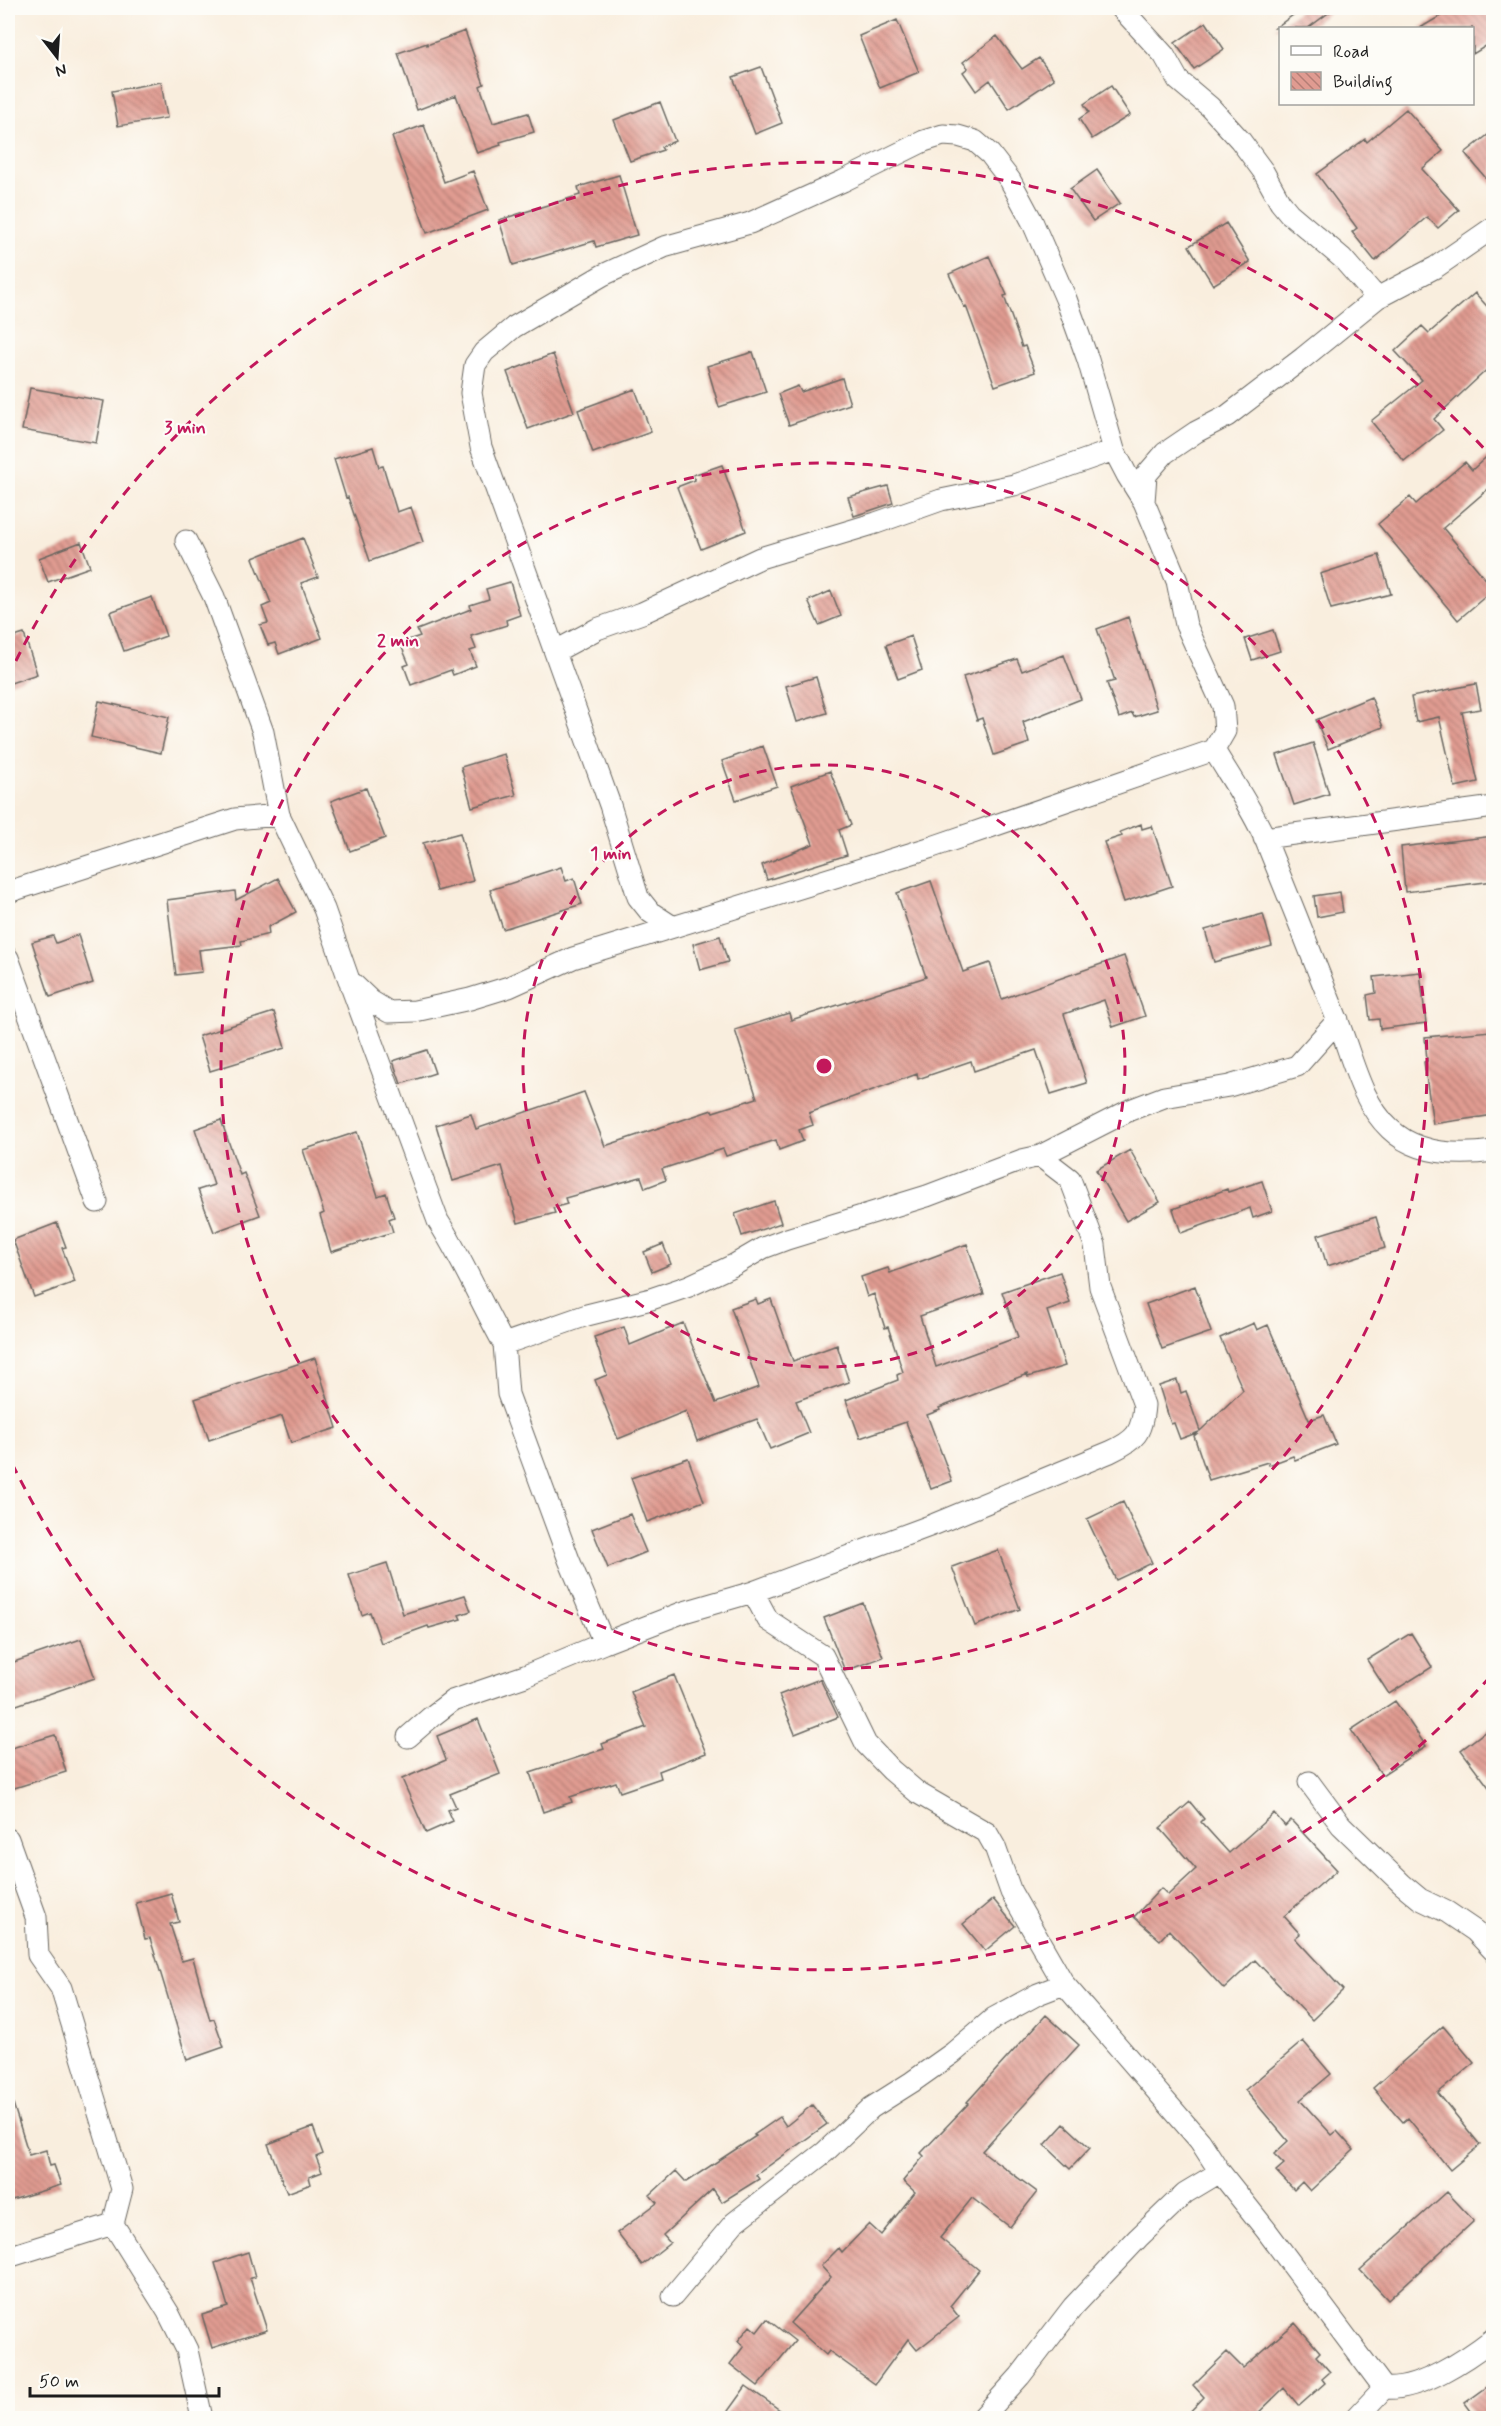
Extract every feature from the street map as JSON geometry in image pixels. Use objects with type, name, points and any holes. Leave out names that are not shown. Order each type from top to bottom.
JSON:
[{"type":"street","points":[[1121,8],[1164,54],[1178,80],[1210,107],[1240,140],[1263,171],[1284,207],[1342,258],[1377,298]]},
{"type":"street","points":[[349,980],[371,1001],[389,1011],[415,1011],[470,999],[509,987],[573,958],[932,847],[1214,750],[1225,731],[1223,706],[1186,625],[1177,581],[1144,502],[1114,450],[1088,360],[1066,299],[1032,221],[1010,180],[990,154],[975,141],[943,135],[924,141],[843,182],[750,223],[683,240],[603,275],[514,327],[484,352],[475,366],[471,393],[481,447],[610,805],[638,897],[650,912],[673,927]]},
{"type":"street","points":[[1144,502],[1146,475],[1166,453],[1196,432],[1227,416],[1304,358],[1377,298],[1436,267],[1494,227]]},
{"type":"street","points":[[556,651],[597,630],[642,613],[760,558],[876,523],[941,500],[1014,485],[1114,450]]},
{"type":"street","points":[[186,541],[214,597],[263,732],[279,815],[324,909],[438,1221],[457,1252],[504,1344],[508,1394],[569,1560],[604,1642]]},
{"type":"street","points":[[1214,750],[1264,838],[1338,1020],[1360,1082],[1375,1112],[1391,1131],[1420,1148],[1449,1153],[1494,1151]]},
{"type":"street","points":[[1264,838],[1494,807]]},
{"type":"street","points":[[8,892],[235,819],[279,815]]},
{"type":"street","points":[[8,958],[97,1202]]},
{"type":"street","points":[[504,1344],[587,1315],[651,1299],[689,1286],[734,1265],[763,1248],[787,1239],[927,1196],[1040,1156],[1130,1110],[1164,1097],[1230,1086],[1297,1066],[1338,1020]]},
{"type":"street","points":[[408,1737],[452,1701],[525,1676],[604,1642],[684,1612],[753,1592],[935,1524],[1110,1452],[1135,1438],[1142,1424],[1144,1405],[1100,1287],[1095,1245],[1070,1179],[1040,1156]]},
{"type":"street","points":[[753,1592],[768,1620],[823,1656],[866,1744],[891,1770],[918,1793],[987,1833],[995,1847],[1011,1892],[1064,1984],[1200,2141],[1220,2172],[1384,2388]]},
{"type":"street","points":[[1309,1782],[1341,1825],[1402,1884],[1420,1899],[1447,1912],[1475,1931],[1494,1951]]},
{"type":"street","points":[[8,1839],[36,1917],[38,1955],[61,1988],[122,2189],[113,2224],[168,2312],[187,2350],[202,2418]]},
{"type":"street","points":[[673,2296],[734,2223],[825,2152],[871,2108],[945,2059],[994,2018],[1038,1994],[1064,1984]]},
{"type":"street","points":[[982,2418],[1020,2376],[1073,2307],[1138,2238],[1185,2193],[1220,2172]]},
{"type":"street","points":[[8,2257],[113,2224]]},
{"type":"street","points":[[1356,2418],[1384,2388],[1407,2388],[1426,2380],[1475,2353],[1494,2338]]},
{"type":"building","points":[[1303,8],[1335,8],[1309,27],[1275,28]]},
{"type":"building","points":[[1454,8],[1494,8],[1494,41],[1474,53],[1474,27],[1422,27]]},
{"type":"building","points":[[897,20],[919,72],[880,88],[859,36]]},
{"type":"building","points":[[1206,22],[1224,49],[1194,69],[1175,43]]},
{"type":"building","points":[[465,31],[484,84],[480,86],[493,123],[528,113],[534,132],[500,142],[501,145],[477,153],[456,95],[417,110],[398,53]]},
{"type":"building","points":[[997,36],[1022,69],[1039,58],[1054,79],[1009,109],[990,80],[976,91],[963,72],[968,68],[963,62]]},
{"type":"building","points":[[761,67],[782,123],[755,134],[733,77]]},
{"type":"building","points":[[161,82],[167,118],[118,126],[112,91]]},
{"type":"building","points":[[1111,86],[1130,115],[1092,139],[1079,119],[1089,112],[1084,104]]},
{"type":"building","points":[[660,102],[675,141],[661,147],[663,150],[630,161],[614,120]]},
{"type":"building","points":[[1406,109],[1443,151],[1422,169],[1459,210],[1438,228],[1427,217],[1375,261],[1352,232],[1357,228],[1317,174],[1365,139],[1367,142]]},
{"type":"building","points":[[424,125],[444,182],[473,171],[488,210],[427,233],[392,137]]},
{"type":"building","points":[[1494,130],[1494,188],[1465,153]]},
{"type":"building","points":[[1097,170],[1120,203],[1093,221],[1070,189]]},
{"type":"building","points":[[619,175],[637,235],[596,247],[594,241],[513,265],[499,220],[580,195],[578,187]]},
{"type":"building","points":[[1226,223],[1250,262],[1213,285],[1189,246]]},
{"type":"building","points":[[989,256],[1007,295],[1004,296],[1022,347],[1025,346],[1035,372],[995,386],[966,306],[964,307],[949,274]]},
{"type":"building","points":[[1475,293],[1494,314],[1494,363],[1434,419],[1443,430],[1404,461],[1371,421],[1422,380],[1395,351],[1422,326],[1429,333]]},
{"type":"building","points":[[753,352],[766,392],[719,407],[707,366]]},
{"type":"building","points":[[553,354],[574,412],[528,429],[507,372]]},
{"type":"building","points":[[842,378],[850,404],[789,425],[778,394],[798,386],[801,392]]},
{"type":"building","points":[[30,388],[104,401],[96,443],[22,430]]},
{"type":"building","points":[[635,389],[651,432],[593,453],[578,410]]},
{"type":"building","points":[[373,447],[379,467],[383,466],[397,512],[411,507],[423,542],[370,561],[334,459]]},
{"type":"building","points":[[1494,450],[1494,484],[1443,528],[1494,589],[1458,620],[1378,524],[1410,497],[1416,504],[1465,462],[1472,470]]},
{"type":"building","points":[[722,465],[746,531],[701,549],[677,487],[695,480],[693,475]]},
{"type":"building","points":[[888,486],[893,503],[854,516],[848,497]]},
{"type":"building","points":[[303,538],[318,577],[301,583],[322,638],[279,654],[275,643],[268,645],[260,625],[268,623],[262,607],[271,603],[253,558]]},
{"type":"building","points":[[81,542],[90,567],[48,582],[39,558]]},
{"type":"building","points":[[1379,555],[1391,594],[1331,609],[1320,574]]},
{"type":"building","points":[[510,582],[520,615],[506,620],[507,625],[471,636],[476,649],[470,651],[476,666],[453,675],[451,670],[411,685],[404,666],[409,664],[400,643],[420,636],[417,630],[471,609],[470,605],[489,599],[486,589]]},
{"type":"building","points":[[831,591],[841,616],[819,625],[808,601]]},
{"type":"building","points":[[152,597],[166,636],[124,651],[110,612]]},
{"type":"building","points":[[1128,617],[1157,710],[1134,717],[1132,713],[1119,718],[1107,683],[1115,681],[1097,629]]},
{"type":"building","points":[[1273,630],[1280,651],[1252,660],[1245,639]]},
{"type":"building","points":[[24,634],[37,674],[8,684],[8,639]]},
{"type":"building","points":[[911,636],[922,670],[898,679],[886,645]]},
{"type":"building","points":[[1064,655],[1081,699],[1023,722],[1029,743],[994,755],[982,718],[977,720],[963,677],[1017,659],[1022,671]]},
{"type":"building","points":[[816,677],[827,713],[797,722],[786,686]]},
{"type":"building","points":[[1476,684],[1481,709],[1462,712],[1478,782],[1455,787],[1439,717],[1416,722],[1411,697]]},
{"type":"building","points":[[1371,697],[1383,727],[1328,749],[1316,720]]},
{"type":"building","points":[[99,701],[169,717],[161,753],[91,737]]},
{"type":"building","points":[[1313,743],[1329,794],[1294,805],[1277,755]]},
{"type":"building","points":[[763,746],[777,786],[736,800],[722,761]]},
{"type":"building","points":[[504,754],[516,795],[472,807],[461,767]]},
{"type":"building","points":[[830,771],[851,825],[839,830],[847,855],[767,880],[762,865],[813,844],[791,786]]},
{"type":"building","points":[[366,788],[385,838],[350,851],[331,801]]},
{"type":"building","points":[[1141,824],[1142,829],[1152,826],[1172,886],[1124,902],[1104,842],[1122,836],[1120,832]]},
{"type":"building","points":[[460,833],[473,881],[437,891],[423,843]]},
{"type":"building","points":[[1494,836],[1494,881],[1405,892],[1401,847]]},
{"type":"building","points":[[561,867],[566,881],[574,878],[582,904],[503,929],[490,890]]},
{"type":"building","points":[[278,878],[296,912],[268,927],[269,934],[241,941],[242,945],[199,950],[202,972],[176,975],[167,900],[235,891],[236,900]]},
{"type":"building","points":[[931,881],[963,972],[990,963],[1002,999],[1124,956],[1145,1016],[1113,1027],[1104,1000],[1064,1014],[1087,1083],[1051,1094],[1036,1050],[974,1071],[971,1061],[918,1079],[917,1074],[809,1113],[813,1125],[799,1130],[803,1141],[779,1150],[776,1140],[726,1156],[723,1149],[662,1169],[666,1180],[645,1188],[641,1177],[565,1198],[567,1204],[553,1208],[555,1213],[518,1223],[502,1166],[453,1181],[436,1125],[471,1114],[476,1129],[584,1092],[605,1146],[712,1110],[713,1112],[757,1098],[735,1030],[789,1013],[791,1020],[926,977],[897,893]]},
{"type":"building","points":[[1340,892],[1343,912],[1317,917],[1314,896]]},
{"type":"building","points":[[1263,914],[1272,946],[1214,962],[1205,930]]},
{"type":"building","points":[[78,935],[93,983],[50,997],[32,942],[53,936],[56,943]]},
{"type":"building","points":[[720,936],[728,962],[700,970],[693,944]]},
{"type":"building","points":[[1420,972],[1426,1023],[1380,1029],[1379,1019],[1370,1020],[1367,995],[1376,993],[1374,977]]},
{"type":"building","points":[[274,1012],[285,1048],[210,1071],[199,1036]]},
{"type":"building","points":[[1491,1031],[1494,1058],[1494,1115],[1433,1124],[1424,1062],[1427,1061],[1425,1037]]},
{"type":"building","points":[[427,1050],[435,1073],[401,1084],[393,1061]]},
{"type":"building","points":[[221,1120],[240,1175],[244,1173],[260,1215],[214,1232],[198,1190],[214,1185],[195,1129]]},
{"type":"building","points":[[357,1132],[378,1196],[386,1193],[394,1217],[389,1219],[393,1232],[331,1252],[320,1215],[324,1213],[303,1150]]},
{"type":"building","points":[[1130,1150],[1160,1202],[1126,1221],[1096,1170]]},
{"type":"building","points":[[1262,1181],[1272,1211],[1253,1218],[1250,1208],[1181,1233],[1173,1209],[1227,1189],[1228,1192]]},
{"type":"building","points":[[774,1201],[781,1223],[742,1236],[735,1214]]},
{"type":"building","points":[[1376,1217],[1385,1248],[1327,1266],[1318,1235]]},
{"type":"building","points":[[57,1223],[66,1247],[62,1248],[75,1282],[34,1297],[13,1240]]},
{"type":"building","points":[[663,1244],[671,1264],[652,1272],[644,1252]]},
{"type":"building","points":[[967,1244],[984,1294],[920,1316],[936,1367],[1018,1337],[1002,1292],[1060,1272],[1070,1303],[1047,1311],[1065,1366],[1028,1377],[1027,1374],[939,1408],[940,1410],[927,1415],[952,1481],[931,1489],[906,1422],[860,1438],[846,1400],[898,1380],[897,1375],[903,1372],[874,1294],[867,1297],[861,1277],[888,1268],[890,1273]]},
{"type":"building","points":[[1195,1286],[1211,1332],[1162,1349],[1146,1304]]},
{"type":"building","points":[[756,1299],[758,1304],[771,1299],[793,1361],[837,1345],[849,1382],[796,1401],[809,1433],[770,1449],[757,1419],[697,1441],[686,1411],[618,1439],[595,1380],[607,1375],[594,1337],[624,1327],[630,1345],[683,1323],[716,1403],[759,1387],[731,1308]]},
{"type":"building","points":[[1254,1323],[1257,1330],[1268,1325],[1309,1420],[1324,1415],[1336,1444],[1295,1460],[1293,1456],[1269,1465],[1268,1462],[1209,1480],[1194,1436],[1199,1432],[1180,1439],[1174,1423],[1171,1424],[1159,1386],[1177,1380],[1181,1393],[1186,1391],[1200,1431],[1243,1390],[1220,1338]]},
{"type":"building","points":[[315,1358],[337,1428],[291,1443],[282,1416],[209,1440],[195,1399]]},
{"type":"building","points":[[688,1458],[704,1501],[647,1522],[631,1478]]},
{"type":"building","points":[[1123,1502],[1152,1563],[1116,1580],[1087,1519]]},
{"type":"building","points":[[630,1514],[646,1552],[608,1568],[592,1529]]},
{"type":"building","points":[[998,1550],[1020,1609],[975,1626],[952,1567]]},
{"type":"building","points":[[387,1563],[403,1614],[465,1595],[471,1611],[459,1615],[461,1619],[429,1628],[428,1626],[381,1643],[370,1612],[362,1615],[349,1575]]},
{"type":"building","points":[[863,1603],[883,1657],[845,1671],[824,1618]]},
{"type":"building","points":[[1411,1633],[1432,1667],[1389,1694],[1367,1660]]},
{"type":"building","points":[[81,1639],[95,1678],[8,1708],[8,1664]]},
{"type":"building","points":[[674,1675],[706,1753],[659,1771],[661,1778],[620,1792],[616,1782],[570,1797],[572,1802],[543,1812],[530,1773],[604,1749],[602,1744],[646,1727],[631,1692]]},
{"type":"building","points":[[820,1679],[838,1717],[795,1734],[779,1695]]},
{"type":"building","points":[[1395,1701],[1426,1746],[1382,1775],[1351,1730]]},
{"type":"building","points":[[478,1719],[500,1774],[450,1794],[456,1807],[448,1810],[453,1821],[426,1833],[402,1779],[446,1760],[437,1736]]},
{"type":"building","points":[[1494,1725],[1494,1794],[1461,1750]]},
{"type":"building","points":[[55,1735],[66,1772],[8,1790],[8,1749]]},
{"type":"building","points":[[1190,1802],[1204,1819],[1201,1822],[1229,1853],[1274,1813],[1285,1826],[1291,1820],[1337,1870],[1284,1916],[1300,1934],[1295,1938],[1343,1990],[1312,2020],[1255,1960],[1224,1989],[1169,1930],[1160,1940],[1134,1917],[1161,1888],[1168,1895],[1196,1869],[1160,1828]]},
{"type":"building","points":[[171,1893],[179,1922],[170,1924],[182,1961],[193,1958],[210,2020],[214,2019],[224,2047],[187,2060],[150,1938],[145,1939],[136,1903]]},
{"type":"building","points":[[993,1899],[1015,1926],[985,1951],[963,1924]]},
{"type":"building","points":[[1046,2015],[1079,2045],[982,2151],[1037,2192],[1010,2227],[972,2198],[940,2238],[979,2270],[950,2306],[959,2317],[917,2350],[908,2339],[875,2384],[829,2351],[826,2355],[790,2323],[831,2277],[821,2266],[839,2248],[842,2252],[869,2224],[881,2235],[915,2192],[903,2181],[924,2156],[921,2153],[969,2103],[967,2102]]},
{"type":"building","points":[[1443,2026],[1474,2063],[1438,2093],[1480,2145],[1450,2170],[1408,2118],[1403,2122],[1373,2088]]},
{"type":"building","points":[[1303,2041],[1331,2074],[1300,2100],[1332,2135],[1337,2131],[1354,2150],[1310,2191],[1302,2182],[1294,2190],[1276,2171],[1284,2164],[1274,2154],[1288,2141],[1245,2090]]},
{"type":"building","points":[[12,2100],[29,2155],[46,2150],[50,2166],[54,2165],[61,2185],[12,2200],[8,2186],[8,2101]]},
{"type":"building","points":[[812,2105],[827,2124],[756,2175],[759,2179],[722,2202],[713,2189],[663,2235],[670,2243],[642,2265],[617,2233],[657,2203],[650,2195],[676,2171],[686,2182],[756,2136],[754,2135],[780,2117],[786,2126]]},
{"type":"building","points":[[1064,2124],[1090,2148],[1070,2169],[1045,2145]]},
{"type":"building","points":[[313,2127],[323,2154],[316,2157],[322,2172],[309,2177],[311,2184],[287,2193],[268,2144]]},
{"type":"building","points":[[1447,2192],[1474,2221],[1388,2300],[1360,2270]]},
{"type":"building","points":[[248,2252],[255,2277],[250,2278],[267,2330],[212,2348],[202,2315],[228,2307],[215,2263]]},
{"type":"building","points":[[767,2319],[795,2341],[758,2386],[730,2364],[744,2346],[738,2341],[750,2326],[757,2332]]},
{"type":"building","points":[[1295,2323],[1320,2352],[1316,2356],[1330,2372],[1322,2379],[1325,2383],[1299,2406],[1284,2388],[1253,2418],[1184,2418],[1204,2397],[1193,2385],[1227,2352],[1243,2368]]},
{"type":"building","points":[[1494,2382],[1494,2418],[1476,2418],[1465,2403]]},
{"type":"building","points":[[746,2386],[791,2418],[723,2418]]}]
